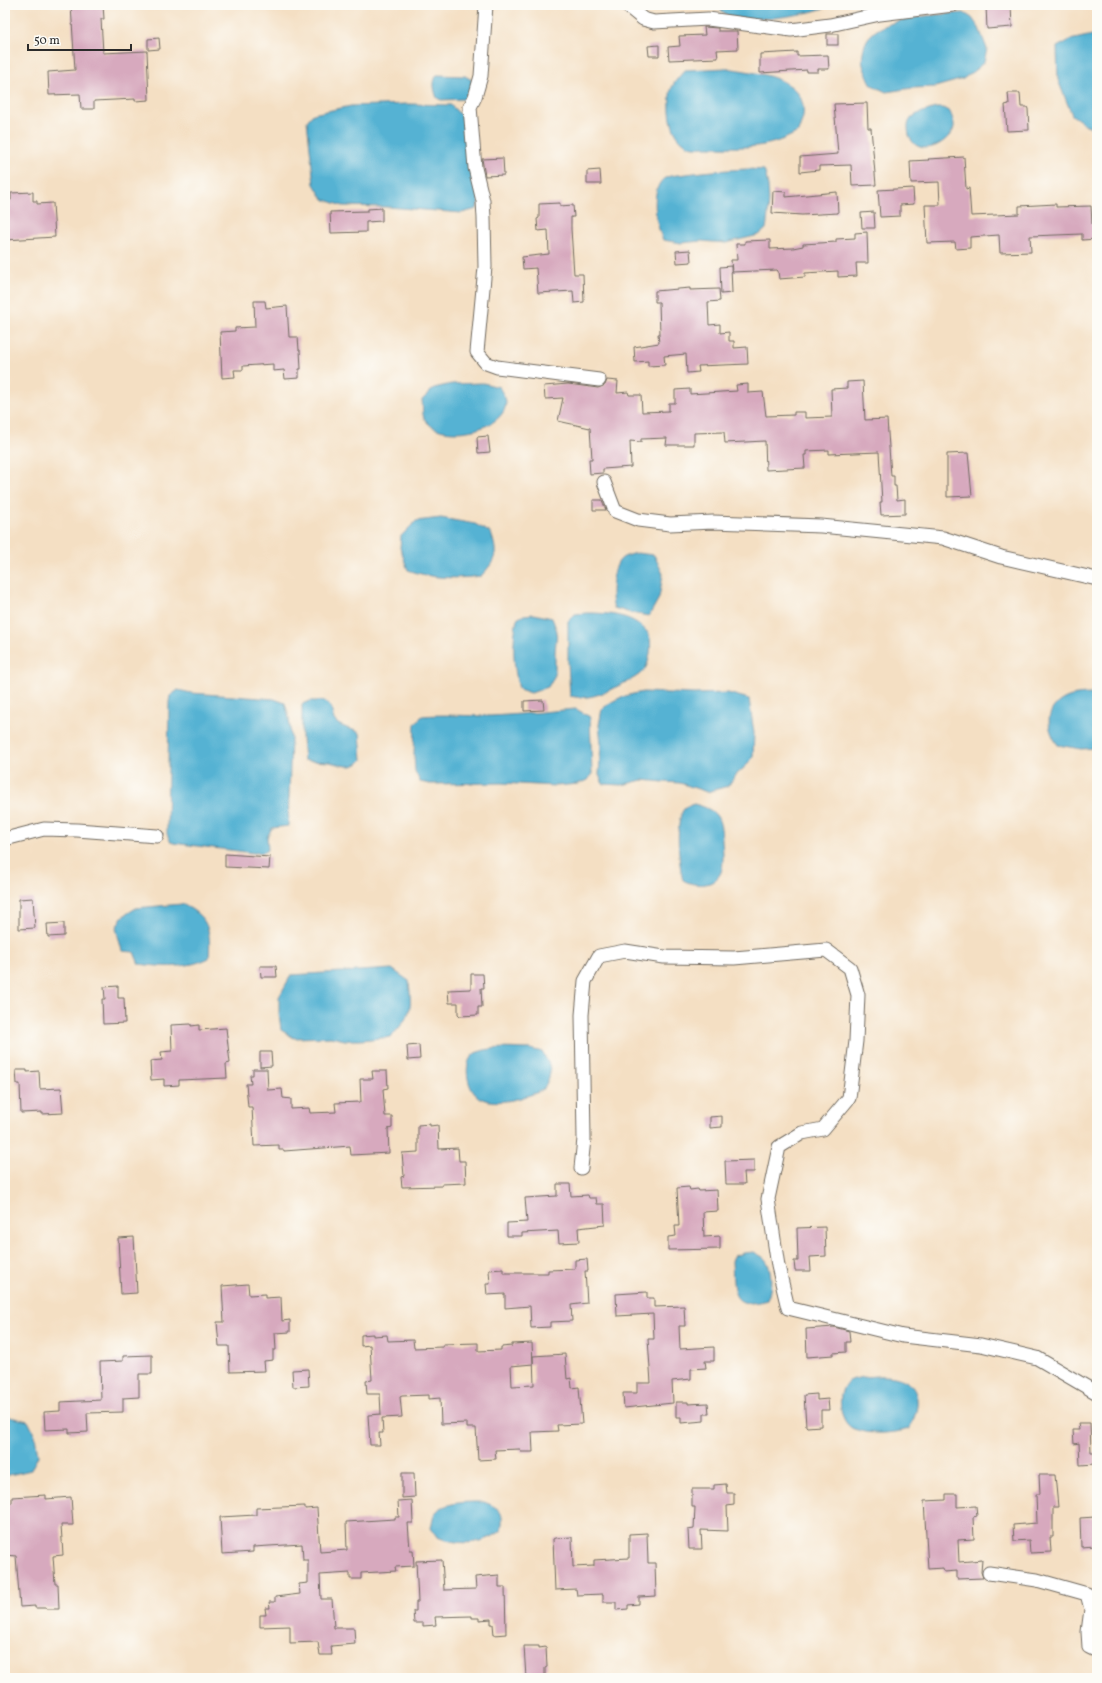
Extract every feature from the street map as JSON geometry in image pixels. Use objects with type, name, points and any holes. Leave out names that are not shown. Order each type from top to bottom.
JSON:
[{"type":"street","points":[[486,5],[480,76],[475,97],[470,107],[475,168],[483,201],[484,218],[485,267],[477,352],[486,363],[497,367],[599,380]]},
{"type":"street","points":[[626,5],[644,19],[654,22],[708,19],[791,30],[830,25],[880,14],[953,5]]},
{"type":"street","points":[[604,482],[615,511],[638,520],[670,524],[713,522],[821,526],[943,538],[1001,557],[1097,579]]},
{"type":"street","points":[[5,839],[44,829],[157,836]]},
{"type":"street","points":[[581,1168],[584,1139],[582,1015],[584,988],[585,981],[599,956],[625,951],[664,957],[734,958],[826,950],[850,968],[858,995],[856,1041],[849,1098],[823,1128],[802,1133],[779,1147],[768,1199],[778,1266],[788,1308],[903,1336],[981,1345],[1037,1358],[1097,1393]]},
{"type":"street","points":[[989,1574],[1037,1580],[1087,1594],[1090,1609],[1088,1632],[1089,1647],[1097,1651]]},
{"type":"water","points":[[719,5],[831,5],[822,9],[796,15],[741,19],[730,17],[721,11]]},
{"type":"water","points":[[964,13],[972,18],[979,28],[987,49],[984,62],[975,70],[963,79],[935,87],[912,88],[886,92],[872,85],[864,68],[862,57],[865,44],[872,34],[880,28],[903,20],[942,14]]},
{"type":"water","points":[[1097,34],[1097,126],[1089,127],[1072,115],[1058,80],[1057,47],[1070,40]]},
{"type":"water","points":[[727,68],[764,75],[789,85],[797,93],[803,103],[803,117],[798,132],[776,142],[754,146],[697,147],[689,146],[679,139],[674,131],[670,111],[670,93],[676,80],[685,70]]},
{"type":"water","points":[[437,75],[465,76],[472,80],[472,89],[467,99],[441,100],[437,98],[434,80]]},
{"type":"water","points":[[408,104],[451,105],[468,123],[480,194],[477,209],[462,213],[388,207],[343,206],[323,199],[314,184],[307,121],[313,114],[351,106]]},
{"type":"water","points":[[935,108],[943,108],[950,112],[954,123],[952,132],[946,139],[936,146],[925,148],[920,147],[912,141],[909,135],[909,122],[921,112]]},
{"type":"water","points":[[748,169],[764,170],[768,184],[769,207],[766,229],[759,235],[726,243],[701,241],[681,243],[663,240],[660,234],[655,206],[657,188],[661,181],[674,175]]},
{"type":"water","points":[[483,383],[499,387],[506,401],[504,411],[498,419],[488,425],[477,429],[453,432],[432,426],[424,418],[422,400],[434,388],[452,384]]},
{"type":"water","points":[[441,518],[475,524],[491,533],[495,546],[495,556],[481,576],[444,578],[408,570],[400,548],[401,536],[416,521]]},
{"type":"water","points":[[636,553],[654,555],[663,574],[659,598],[649,616],[614,608],[612,590],[614,575],[618,563],[622,558]]},
{"type":"water","points":[[587,613],[619,616],[637,623],[648,633],[650,637],[648,661],[645,669],[635,678],[614,688],[598,695],[587,697],[570,696],[568,621],[575,614]]},
{"type":"water","points":[[534,614],[552,618],[557,631],[555,675],[548,687],[531,693],[519,689],[515,672],[514,646],[517,619],[524,615]]},
{"type":"water","points":[[178,690],[191,693],[274,699],[285,703],[289,718],[291,738],[288,826],[272,828],[267,837],[268,850],[265,852],[254,853],[173,843],[170,841],[167,834],[169,702],[170,696]]},
{"type":"water","points":[[644,692],[694,694],[728,693],[749,699],[754,733],[753,757],[735,776],[728,786],[707,792],[680,783],[642,780],[622,785],[603,784],[599,775],[601,743],[599,725],[602,709],[622,697]]},
{"type":"water","points":[[1081,694],[1097,694],[1097,748],[1081,749],[1058,745],[1049,726],[1049,719],[1054,707],[1066,698]]},
{"type":"water","points":[[310,701],[321,701],[327,703],[331,708],[334,719],[337,723],[360,733],[362,760],[355,765],[346,766],[329,762],[304,760],[302,738],[302,704]]},
{"type":"water","points":[[576,709],[590,717],[592,774],[587,780],[578,784],[556,786],[501,783],[430,784],[420,782],[415,771],[415,724],[422,716],[512,715]]},
{"type":"water","points":[[694,804],[711,811],[716,815],[721,831],[723,865],[721,872],[714,881],[704,884],[693,884],[683,880],[680,865],[678,842],[679,821],[685,808]]},
{"type":"water","points":[[182,904],[198,914],[206,925],[209,940],[209,958],[201,962],[184,966],[157,966],[139,964],[134,952],[122,951],[116,928],[122,917],[136,908]]},
{"type":"water","points":[[392,969],[409,981],[410,1006],[407,1017],[391,1037],[360,1040],[345,1040],[331,1037],[294,1038],[281,1030],[279,997],[291,975]]},
{"type":"water","points":[[491,1049],[531,1049],[542,1052],[550,1067],[550,1075],[543,1090],[512,1100],[495,1102],[480,1098],[471,1089],[467,1074],[467,1067],[469,1060],[473,1055],[484,1050]]},
{"type":"water","points":[[754,1252],[764,1258],[768,1263],[771,1279],[770,1291],[767,1300],[755,1303],[746,1303],[736,1296],[733,1281],[732,1261],[734,1256]]},
{"type":"water","points":[[890,1376],[901,1379],[909,1383],[914,1389],[917,1397],[917,1407],[909,1429],[889,1433],[874,1433],[854,1429],[849,1426],[845,1420],[842,1413],[841,1398],[845,1385],[849,1381],[855,1379]]},
{"type":"water","points":[[5,1416],[28,1421],[35,1435],[38,1456],[31,1470],[5,1476]]},
{"type":"water","points":[[484,1502],[495,1507],[502,1516],[501,1531],[493,1536],[478,1542],[453,1542],[437,1537],[431,1528],[434,1515],[443,1507],[457,1503]]},
{"type":"building","points":[[71,5],[103,5],[104,19],[101,19],[103,53],[147,51],[149,100],[135,101],[135,99],[94,101],[94,109],[81,109],[80,94],[49,95],[48,72],[75,70]]},
{"type":"building","points":[[1011,5],[1012,27],[987,29],[986,6]]},
{"type":"building","points":[[704,27],[718,28],[718,31],[737,31],[738,49],[717,50],[718,58],[669,60],[668,47],[680,46],[679,36],[705,35]]},
{"type":"building","points":[[827,34],[838,34],[838,45],[827,45]]},
{"type":"building","points":[[159,38],[160,49],[148,50],[148,39]]},
{"type":"building","points":[[659,45],[659,56],[649,56],[648,46]]},
{"type":"building","points":[[797,52],[797,56],[828,55],[829,69],[818,69],[818,72],[807,72],[807,70],[760,73],[760,54]]},
{"type":"building","points":[[1008,93],[1020,93],[1021,107],[1027,107],[1028,109],[1029,130],[1007,131],[1005,105],[1009,104]]},
{"type":"building","points":[[867,103],[868,128],[871,128],[876,185],[852,186],[851,165],[819,166],[819,170],[800,172],[800,157],[838,154],[834,104]]},
{"type":"building","points":[[964,157],[966,189],[969,188],[971,216],[1019,214],[1019,206],[1056,204],[1056,207],[1091,206],[1092,224],[1097,224],[1097,239],[1082,240],[1082,234],[1030,236],[1031,252],[1000,253],[999,235],[970,237],[970,248],[956,249],[955,242],[927,243],[925,205],[940,205],[939,182],[911,183],[910,161]]},
{"type":"building","points":[[503,158],[504,175],[485,176],[482,159]]},
{"type":"building","points":[[600,170],[601,184],[587,184],[587,171]]},
{"type":"building","points":[[913,188],[914,204],[900,205],[900,216],[880,217],[878,190]]},
{"type":"building","points":[[773,191],[786,192],[786,197],[837,192],[838,213],[802,215],[772,213]]},
{"type":"building","points":[[33,192],[33,201],[37,201],[37,204],[53,203],[55,237],[5,240],[5,201],[11,200],[11,193]]},
{"type":"building","points":[[560,203],[560,206],[573,205],[574,217],[571,217],[571,229],[574,274],[583,274],[584,302],[574,303],[573,291],[538,293],[536,268],[523,269],[522,257],[549,254],[548,230],[538,231],[537,219],[539,218],[539,204]]},
{"type":"building","points":[[382,208],[382,221],[366,222],[366,232],[331,233],[330,212],[368,211],[368,209]]},
{"type":"building","points":[[874,212],[875,228],[862,228],[861,213]]},
{"type":"building","points":[[867,232],[868,263],[856,263],[857,276],[838,277],[838,271],[805,273],[805,277],[779,279],[777,270],[732,272],[731,260],[737,260],[736,244],[745,244],[745,241],[770,240],[770,249],[793,248],[803,246],[803,244],[836,242],[836,239],[855,238],[855,233]]},
{"type":"building","points":[[690,250],[691,262],[677,263],[676,251]]},
{"type":"building","points":[[731,266],[732,293],[721,294],[720,267]]},
{"type":"building","points":[[690,288],[690,290],[719,289],[720,301],[708,302],[709,325],[720,324],[720,333],[729,332],[729,341],[734,341],[734,348],[747,347],[748,364],[698,366],[699,372],[687,373],[686,354],[664,356],[665,365],[648,366],[648,361],[635,362],[634,347],[659,343],[659,302],[655,302],[655,291]]},
{"type":"building","points":[[254,301],[265,301],[266,308],[287,306],[289,337],[298,337],[301,369],[299,369],[299,378],[285,379],[284,370],[273,371],[273,364],[243,366],[243,370],[234,370],[235,377],[222,378],[220,332],[235,331],[235,328],[255,327]]},
{"type":"building","points":[[607,380],[618,381],[617,393],[628,392],[629,395],[641,395],[642,412],[669,411],[669,403],[675,403],[675,390],[690,389],[690,394],[737,391],[736,385],[748,384],[748,393],[763,392],[766,416],[794,415],[794,412],[805,412],[805,418],[832,417],[831,389],[847,388],[847,382],[863,381],[865,420],[887,419],[891,476],[894,476],[894,486],[896,486],[897,500],[905,499],[905,514],[881,515],[880,502],[882,502],[879,452],[829,454],[829,450],[806,451],[806,455],[804,455],[805,468],[766,470],[765,441],[725,443],[724,432],[694,433],[694,445],[666,445],[667,438],[641,439],[641,442],[630,441],[631,467],[603,469],[603,473],[590,474],[589,459],[592,459],[590,428],[558,421],[563,398],[545,399],[544,386],[568,384],[598,388],[605,385]]},
{"type":"building","points":[[488,436],[490,452],[478,453],[477,437]]},
{"type":"building","points":[[968,453],[972,496],[947,497],[947,454]]},
{"type":"building","points":[[593,500],[602,500],[606,510],[593,510]]},
{"type":"building","points":[[543,700],[544,710],[524,711],[524,701]]},
{"type":"building","points":[[225,854],[270,857],[269,869],[225,867]]},
{"type":"building","points":[[33,898],[35,928],[19,929],[19,899]]},
{"type":"building","points":[[64,923],[64,936],[48,937],[47,924]]},
{"type":"building","points":[[260,966],[276,966],[277,977],[261,977]]},
{"type":"building","points":[[471,974],[483,974],[484,988],[481,988],[482,1007],[478,1007],[478,1015],[460,1016],[458,1014],[458,1003],[449,1003],[448,990],[471,989]]},
{"type":"building","points":[[118,986],[118,998],[124,998],[125,1023],[103,1024],[102,999],[105,999],[104,987]]},
{"type":"building","points":[[191,1024],[191,1026],[199,1025],[199,1030],[226,1028],[230,1063],[226,1064],[227,1078],[179,1080],[179,1085],[164,1086],[164,1079],[151,1080],[150,1061],[162,1060],[161,1052],[172,1051],[171,1025]]},
{"type":"building","points":[[419,1045],[420,1059],[408,1060],[407,1046]]},
{"type":"building","points":[[260,1052],[271,1052],[272,1066],[260,1067]]},
{"type":"building","points":[[253,1069],[267,1069],[268,1090],[282,1089],[283,1098],[291,1099],[291,1109],[309,1108],[310,1113],[336,1112],[335,1103],[361,1102],[360,1079],[373,1079],[372,1071],[387,1071],[388,1088],[383,1089],[385,1116],[392,1116],[392,1128],[388,1129],[389,1153],[351,1155],[350,1146],[284,1151],[279,1150],[279,1145],[254,1146],[252,1107],[248,1107],[246,1084],[251,1084],[250,1075],[253,1075]]},
{"type":"building","points":[[16,1070],[27,1070],[27,1072],[39,1071],[40,1089],[61,1088],[63,1113],[21,1113],[20,1084],[17,1084]]},
{"type":"building","points":[[722,1116],[722,1127],[710,1128],[710,1117]]},
{"type":"building","points":[[430,1124],[430,1126],[438,1125],[439,1149],[458,1148],[459,1161],[465,1161],[466,1183],[442,1184],[442,1186],[402,1187],[401,1177],[404,1176],[402,1153],[418,1152],[418,1125]]},
{"type":"building","points":[[754,1160],[754,1172],[744,1172],[745,1184],[726,1184],[725,1161]]},
{"type":"building","points":[[557,1184],[570,1184],[571,1196],[588,1195],[589,1198],[596,1198],[597,1204],[604,1204],[605,1225],[578,1228],[579,1242],[559,1243],[558,1231],[522,1233],[522,1236],[507,1236],[507,1223],[527,1222],[525,1198],[557,1196]]},
{"type":"building","points":[[689,1187],[690,1190],[698,1189],[699,1191],[717,1190],[718,1211],[703,1212],[704,1237],[720,1236],[720,1249],[668,1250],[668,1237],[676,1236],[675,1226],[679,1226],[677,1188]]},
{"type":"building","points":[[825,1227],[826,1256],[810,1257],[811,1271],[795,1271],[794,1261],[798,1261],[797,1228]]},
{"type":"building","points":[[134,1237],[137,1293],[121,1294],[118,1238]]},
{"type":"building","points":[[587,1259],[588,1271],[585,1271],[587,1303],[571,1305],[572,1321],[550,1322],[550,1327],[531,1328],[530,1306],[505,1308],[505,1294],[487,1295],[486,1284],[490,1284],[489,1270],[503,1269],[503,1273],[548,1273],[548,1270],[575,1269],[575,1260]]},
{"type":"building","points":[[248,1284],[249,1295],[265,1294],[265,1298],[281,1297],[282,1321],[290,1320],[290,1332],[275,1333],[276,1350],[273,1350],[273,1360],[264,1361],[265,1371],[230,1372],[229,1346],[219,1346],[217,1322],[224,1322],[222,1286]]},
{"type":"building","points":[[647,1292],[647,1298],[654,1298],[654,1307],[684,1306],[685,1326],[679,1326],[680,1349],[714,1347],[714,1361],[705,1361],[706,1368],[691,1369],[691,1379],[672,1381],[673,1403],[624,1408],[623,1393],[637,1393],[637,1383],[651,1383],[648,1339],[654,1339],[653,1314],[617,1316],[616,1294]]},
{"type":"building","points":[[834,1327],[849,1331],[850,1342],[846,1342],[846,1352],[833,1353],[833,1355],[807,1357],[806,1329]]},
{"type":"building","points":[[373,1334],[373,1336],[387,1335],[388,1341],[413,1340],[414,1348],[443,1347],[443,1344],[478,1343],[478,1351],[501,1350],[501,1347],[512,1346],[512,1344],[532,1343],[533,1364],[511,1366],[512,1386],[534,1385],[533,1356],[565,1354],[567,1379],[571,1378],[572,1388],[579,1387],[582,1424],[557,1425],[558,1431],[532,1432],[533,1452],[521,1452],[520,1449],[495,1450],[496,1459],[478,1460],[476,1428],[467,1428],[467,1423],[441,1424],[440,1398],[429,1399],[429,1395],[402,1396],[400,1397],[402,1417],[382,1418],[383,1433],[379,1433],[380,1445],[370,1445],[368,1415],[381,1414],[380,1394],[367,1394],[366,1381],[372,1380],[370,1345],[361,1346],[361,1335]]},
{"type":"building","points":[[152,1355],[152,1374],[139,1374],[139,1397],[123,1398],[123,1412],[87,1413],[88,1432],[69,1433],[69,1429],[45,1430],[44,1412],[60,1411],[60,1402],[101,1400],[100,1362],[123,1361],[123,1356]]},
{"type":"building","points":[[308,1369],[309,1386],[293,1387],[292,1370]]},
{"type":"building","points":[[817,1394],[817,1400],[828,1399],[829,1410],[821,1410],[821,1426],[807,1427],[804,1395]]},
{"type":"building","points":[[676,1402],[688,1402],[688,1404],[708,1403],[709,1414],[704,1414],[704,1421],[681,1423],[681,1417],[676,1417]]},
{"type":"building","points":[[1078,1423],[1090,1423],[1091,1452],[1094,1452],[1095,1464],[1080,1465],[1079,1443],[1074,1444],[1073,1430],[1079,1430]]},
{"type":"building","points":[[402,1473],[414,1473],[415,1497],[402,1498]]},
{"type":"building","points":[[1039,1475],[1055,1475],[1058,1507],[1053,1507],[1053,1537],[1050,1537],[1051,1552],[1030,1553],[1029,1540],[1014,1541],[1013,1525],[1037,1523],[1036,1494],[1040,1494]]},
{"type":"building","points":[[726,1484],[727,1493],[734,1493],[734,1505],[727,1506],[728,1531],[701,1530],[702,1549],[689,1549],[688,1530],[694,1529],[695,1507],[692,1507],[692,1489],[714,1489],[714,1485]]},
{"type":"building","points":[[946,1494],[957,1494],[957,1507],[976,1506],[977,1516],[973,1517],[974,1539],[958,1540],[959,1562],[982,1560],[981,1572],[983,1578],[957,1579],[957,1571],[944,1572],[943,1568],[928,1569],[924,1501],[946,1500]]},
{"type":"building","points":[[46,1495],[46,1499],[71,1497],[73,1525],[61,1525],[63,1555],[53,1556],[55,1584],[58,1584],[59,1609],[35,1608],[35,1606],[20,1607],[16,1556],[5,1555],[5,1503],[12,1503],[12,1497]]},
{"type":"building","points":[[412,1500],[413,1523],[408,1523],[410,1550],[413,1550],[414,1566],[395,1567],[396,1571],[361,1573],[361,1579],[350,1579],[350,1573],[320,1575],[321,1599],[332,1599],[334,1628],[354,1628],[355,1644],[331,1646],[332,1655],[320,1655],[318,1642],[290,1643],[290,1626],[260,1627],[260,1615],[266,1615],[265,1608],[270,1608],[269,1602],[275,1602],[275,1597],[300,1594],[299,1584],[308,1583],[308,1560],[303,1560],[302,1544],[253,1547],[253,1552],[222,1554],[220,1517],[256,1515],[256,1508],[305,1506],[305,1509],[317,1508],[320,1552],[347,1550],[346,1522],[395,1519],[395,1517],[399,1517],[398,1501]]},
{"type":"building","points":[[1095,1517],[1097,1537],[1094,1537],[1095,1546],[1081,1547],[1080,1518]]},
{"type":"building","points":[[647,1533],[648,1563],[655,1563],[656,1596],[639,1597],[639,1604],[628,1605],[628,1609],[616,1610],[616,1602],[603,1602],[603,1594],[577,1595],[576,1589],[555,1590],[553,1539],[572,1537],[573,1567],[594,1566],[594,1560],[629,1558],[629,1534]]},
{"type":"building","points":[[442,1560],[444,1590],[476,1589],[475,1577],[499,1575],[499,1587],[505,1587],[506,1634],[494,1635],[491,1619],[479,1620],[479,1618],[472,1618],[472,1616],[435,1617],[436,1625],[423,1626],[423,1623],[414,1623],[413,1611],[416,1611],[416,1602],[418,1602],[416,1561]]},
{"type":"building","points":[[524,1646],[539,1646],[539,1648],[546,1647],[547,1667],[545,1668],[545,1678],[526,1678]]}]
